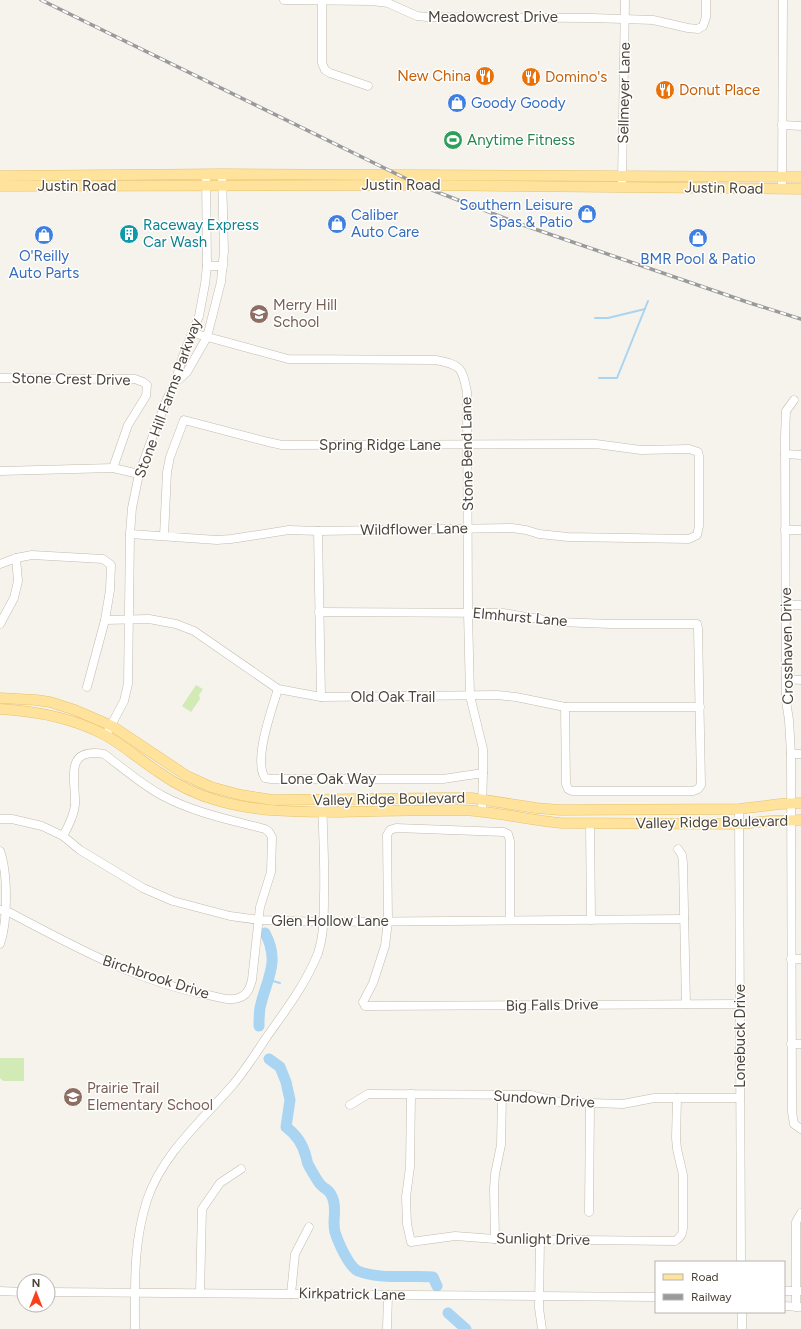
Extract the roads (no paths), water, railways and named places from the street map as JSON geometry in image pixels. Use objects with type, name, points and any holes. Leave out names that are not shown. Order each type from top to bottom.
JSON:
[{"type":"main road","name":"Justin Road","points":[[0,186],[206,174],[801,177]]},
{"type":"main road","name":"Justin Road","points":[[0,176],[81,181],[206,185],[690,187],[801,189]]},
{"type":"main road","points":[[690,187],[694,182],[704,183],[734,177]]},
{"type":"main road","name":"Valley Ridge Boulevard","points":[[0,698],[50,702],[75,710],[112,726],[186,776],[211,787],[241,795],[274,800],[438,798],[482,799],[536,808],[560,810],[740,809],[796,803]]},
{"type":"main road","name":"Valley Ridge Boulevard","points":[[0,709],[56,717],[78,724],[105,736],[177,784],[218,801],[247,808],[286,812],[482,811],[537,821],[561,823],[740,824],[796,820]]},
{"type":"street","name":"Meadowcrest Drive","points":[[284,0],[372,1],[388,3],[417,16],[427,17],[653,20],[698,29],[703,26],[706,17],[706,0]]},
{"type":"street","points":[[322,0],[322,63],[325,70],[368,86]]},
{"type":"street","name":"Sellmeyer Lane","points":[[622,187],[625,0]]},
{"type":"street","points":[[782,189],[783,0]]},
{"type":"street","points":[[782,125],[801,126]]},
{"type":"street","name":"Stone Hill Farms Parkway","points":[[105,736],[112,726],[124,701],[128,684],[130,534],[132,508],[139,474],[157,423],[175,383],[183,356],[193,333],[205,284],[207,266],[206,174]]},
{"type":"street","points":[[175,383],[187,372],[207,337],[221,282],[224,251],[222,174]]},
{"type":"street","points":[[207,266],[223,266]]},
{"type":"street","name":"Stone Bend Lane","points":[[193,333],[288,359],[436,360],[452,363],[458,367],[462,373],[466,387],[468,445],[468,612],[470,696],[482,740],[482,811]]},
{"type":"street","name":"Stone Crest Drive","points":[[0,378],[135,379],[147,385],[146,396],[128,425],[113,468]]},
{"type":"street","name":"Crosshaven Drive","points":[[794,400],[786,411],[786,701],[796,803],[792,874],[792,1120],[794,1124],[801,1129]]},
{"type":"street","name":"Spring Ridge Lane","points":[[164,536],[167,472],[170,457],[184,420],[282,445],[596,444],[641,450],[689,449],[698,452],[700,461],[699,526],[697,535]]},
{"type":"street","points":[[785,454],[801,455]]},
{"type":"street","points":[[0,471],[113,468],[139,474]]},
{"type":"street","name":"Wildflower Lane","points":[[130,534],[217,540],[289,530],[318,531],[512,528],[539,534],[568,537],[689,539],[697,535]]},
{"type":"street","points":[[785,530],[801,530]]},
{"type":"street","points":[[318,531],[321,697]]},
{"type":"street","points":[[0,564],[16,558],[32,555],[103,559],[111,565],[110,590],[105,620],[87,687]]},
{"type":"street","points":[[0,624],[14,598],[18,581],[16,558]]},
{"type":"street","points":[[786,605],[801,605]]},
{"type":"street","name":"Elmhurst Lane","points":[[319,612],[503,613],[558,622],[611,624],[697,624],[700,707]]},
{"type":"street","name":"Old Oak Trail","points":[[105,620],[149,619],[176,624],[194,631],[278,690],[321,697],[497,695],[516,697],[565,707],[700,707]]},
{"type":"street","points":[[786,679],[801,680]]},
{"type":"street","name":"Lone Oak Way","points":[[278,690],[264,735],[261,768],[262,775],[265,778],[443,779],[483,773]]},
{"type":"street","points":[[565,707],[566,784],[568,789],[572,791],[693,791],[698,790],[701,785],[700,707]]},
{"type":"street","name":"Birchbrook Drive","points":[[2,910],[105,961],[141,976],[191,992],[224,999],[241,997],[249,991],[252,980],[260,907],[271,872],[273,840],[270,832],[265,829],[211,815],[162,796],[104,754],[94,752],[85,753],[77,760],[73,775],[75,806],[72,818],[63,836]]},
{"type":"street","points":[[791,754],[801,754]]},
{"type":"street","points":[[135,1329],[136,1254],[139,1228],[148,1199],[158,1175],[176,1149],[197,1123],[238,1079],[296,996],[318,952],[324,922],[325,878],[322,800]]},
{"type":"street","name":"Lonebuck Drive","points":[[740,809],[741,1261]]},
{"type":"street","name":"Glen Hollow Lane","points":[[0,819],[12,819],[42,826],[63,836],[80,850],[143,888],[173,901],[230,916],[259,920],[324,922],[684,919]]},
{"type":"street","points":[[590,823],[591,920]]},
{"type":"street","points":[[388,921],[388,835],[390,830],[396,828],[504,832],[508,834],[510,841],[510,920]]},
{"type":"street","points":[[678,849],[682,855],[683,863],[686,1004]]},
{"type":"street","points":[[0,851],[4,861],[6,884],[2,910],[5,922],[0,944]]},
{"type":"street","points":[[792,874],[801,874]]},
{"type":"street","name":"Big Falls Drive","points":[[388,921],[385,946],[373,983],[363,1000],[365,1006],[740,1004]]},
{"type":"street","points":[[791,959],[801,959]]},
{"type":"street","points":[[791,1044],[801,1044]]},
{"type":"street","name":"Sundown Drive","points":[[350,1105],[368,1094],[531,1095],[558,1102],[623,1104],[654,1098],[740,1098]]},
{"type":"street","name":"Sunlight Drive","points":[[411,1094],[410,1167],[406,1197],[407,1224],[411,1242],[455,1236],[495,1239],[675,1241],[681,1236],[683,1228],[683,1175],[676,1138],[677,1098]]},
{"type":"street","points":[[495,1239],[494,1188],[495,1174],[501,1145],[502,1095]]},
{"type":"street","points":[[590,1103],[590,1212]]},
{"type":"street","points":[[200,1293],[202,1209],[220,1183],[241,1169]]},
{"type":"street","points":[[785,1306],[799,1307],[796,1222],[801,1213]]},
{"type":"street","points":[[291,1294],[295,1254],[310,1227]]},
{"type":"street","points":[[540,1239],[540,1296],[542,1329]]},
{"type":"street","points":[[785,1290],[798,1291]]},
{"type":"street","points":[[0,1292],[16,1292]]},
{"type":"street","name":"Kirkpatrick Lane","points":[[56,1292],[655,1297]]},
{"type":"street","points":[[387,1329],[388,1295]]},
{"type":"street","points":[[742,1313],[742,1329]]},
{"type":"waterway","points":[[599,378],[617,378],[648,301]]},
{"type":"waterway","points":[[595,318],[608,318],[645,309]]},
{"type":"waterway","points":[[259,1026],[260,1008],[271,971],[272,962],[270,944],[265,933]]},
{"type":"waterway","points":[[269,980],[280,983]]},
{"type":"waterway","points":[[269,1059],[280,1067],[286,1082],[290,1100],[286,1127],[299,1140],[308,1164],[320,1184],[332,1195],[335,1207],[335,1232],[341,1248],[351,1265],[358,1271],[367,1274],[396,1277],[433,1277],[437,1286]]},
{"type":"waterway","points":[[448,1313],[466,1329]]},
{"type":"railway","points":[[41,0],[419,185],[520,224],[801,319]]},
{"type":"place","name":"New China","points":[[485,76]]},
{"type":"place","name":"Domino's","points":[[531,77]]},
{"type":"place","name":"Donut Place","points":[[665,90]]},
{"type":"place","name":"Goody Goody","points":[[457,103]]},
{"type":"place","name":"Anytime Fitness","points":[[453,140]]},
{"type":"place","name":"Southern Leisure Spas & Patio","points":[[587,214]]},
{"type":"place","name":"Caliber Auto Care","points":[[337,224]]},
{"type":"place","name":"Raceway Express Car Wash","points":[[129,234]]},
{"type":"place","name":"O'Reilly Auto Parts","points":[[44,235]]},
{"type":"place","name":"BMR Pool & Patio","points":[[698,238]]},
{"type":"place","name":"Merry Hill School","points":[[259,314]]},
{"type":"place","name":"Prairie Trail Elementary School","points":[[73,1097]]}]
